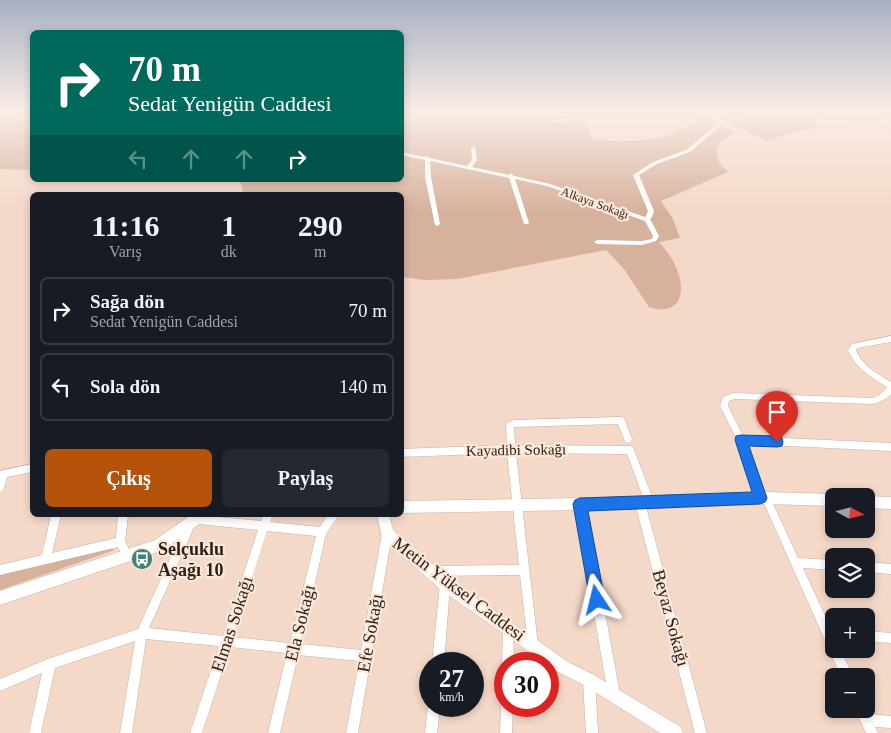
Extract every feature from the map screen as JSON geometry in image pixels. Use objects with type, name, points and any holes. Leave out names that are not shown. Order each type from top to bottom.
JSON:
[{"type":"street","name":"Alkaya Sokağı","points":[[404,153],[511,175],[548,185],[638,218],[647,219],[651,214],[651,210],[636,175],[656,163],[688,151],[695,145]]},
{"type":"street","points":[[469,167],[475,160],[473,148]]},
{"type":"street","points":[[427,157],[428,177],[437,224]]},
{"type":"street","points":[[511,175],[526,223]]},
{"type":"street","points":[[597,242],[642,243],[654,240],[656,236],[647,219]]},
{"type":"street","points":[[825,624],[763,498],[741,440],[724,406],[724,402],[729,397],[872,401],[882,398],[890,392],[854,356],[852,350],[855,346],[891,339]]},
{"type":"street","points":[[533,646],[518,504],[510,449],[510,427],[514,423],[621,420],[628,439]]},
{"type":"street","points":[[741,440],[891,447]]},
{"type":"street","name":"Kayadibi Sokağı","points":[[404,453],[510,449],[630,450]]},
{"type":"street","name":"Beyaz Sokağı","points":[[630,450],[645,502],[701,733]]},
{"type":"street","points":[[0,488],[2,474],[30,468]]},
{"type":"street","points":[[404,507],[763,498],[825,500]]},
{"type":"street","points":[[875,502],[891,503]]},
{"type":"street","points":[[580,504],[614,697]]},
{"type":"street","points":[[46,559],[56,517]]},
{"type":"street","points":[[123,517],[120,542],[126,556]]},
{"type":"street","name":"Elmas Sokağı","points":[[196,733],[267,517]]},
{"type":"street","name":"Ela Sokağı","points":[[274,733],[322,532],[333,517]]},
{"type":"street","name":"Metin Yüksel Caddesi","points":[[383,517],[387,534],[445,584],[563,667],[589,680],[675,733]]},
{"type":"street","points":[[126,733],[142,632],[197,520]]},
{"type":"street","points":[[0,598],[158,545],[197,520],[322,532]]},
{"type":"street","name":"Efe Sokağı","points":[[352,733],[387,534]]},
{"type":"street","points":[[0,570],[120,542]]},
{"type":"street","points":[[796,563],[825,565]]},
{"type":"street","points":[[875,568],[891,569]]},
{"type":"street","points":[[430,571],[525,570]]},
{"type":"street","points":[[439,652],[445,584]]},
{"type":"street","points":[[508,628],[508,652]]},
{"type":"street","points":[[0,685],[50,664],[142,632],[366,656]]},
{"type":"street","points":[[875,637],[891,638]]},
{"type":"street","points":[[35,733],[50,664]]},
{"type":"street","points":[[589,680],[592,733]]},
{"type":"street","points":[[431,733],[433,717]]},
{"type":"street","points":[[506,733],[507,717]]},
{"type":"street","points":[[872,733],[867,720],[891,722]]},
{"type":"shaded area","points":[[0,145],[30,145],[30,170],[0,169]]},
{"type":"shaded area","points":[[404,145],[718,145],[716,151],[719,162],[728,172],[661,201],[673,219],[680,238],[659,242],[672,259],[679,274],[681,292],[675,305],[660,309],[649,307],[624,269],[606,250],[457,279],[425,280],[404,277],[404,192],[243,192],[241,182],[404,182]]},
{"type":"shaded area","points":[[108,548],[115,550],[0,590],[0,575]]},
{"type":"waterway","points":[[636,148],[661,145]]},
{"type":"place","name":"Selçuklu Aşağı 10","points":[[142,559]]},
{"type":"route","points":[[597,600],[580,504],[760,498],[741,440],[777,442]]}]
